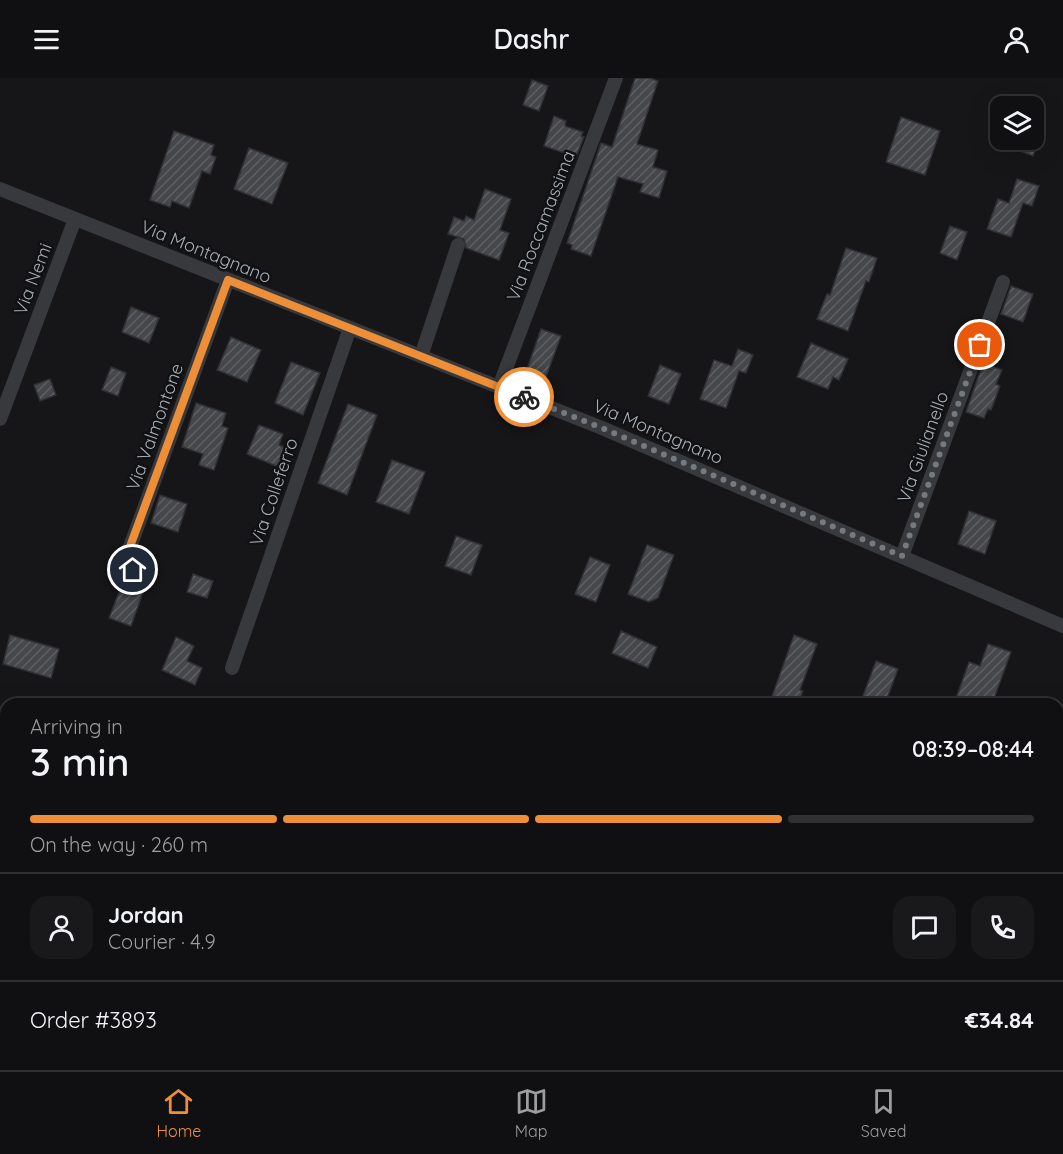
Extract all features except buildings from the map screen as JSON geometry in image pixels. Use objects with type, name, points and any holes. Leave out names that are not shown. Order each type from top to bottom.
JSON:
[{"type":"street","name":"Via Roccamassima","points":[[500,387],[616,78]]},
{"type":"street","name":"Via Montagnano","points":[[0,189],[602,428],[1063,626]]},
{"type":"street","name":"Via Nemi","points":[[0,419],[75,219]]},
{"type":"street","points":[[422,356],[458,245]]},
{"type":"street","name":"Via Valmontone","points":[[149,577],[130,567],[127,560],[128,552],[228,280]]},
{"type":"street","name":"Via Giulianello","points":[[902,556],[1003,282]]},
{"type":"street","name":"Via Colleferro","points":[[231,668],[350,328]]},
{"type":"way so far","points":[[524,397],[902,556],[980,345]]},
{"type":"route","points":[[133,570],[128,564],[128,552],[228,280],[524,397]]}]
